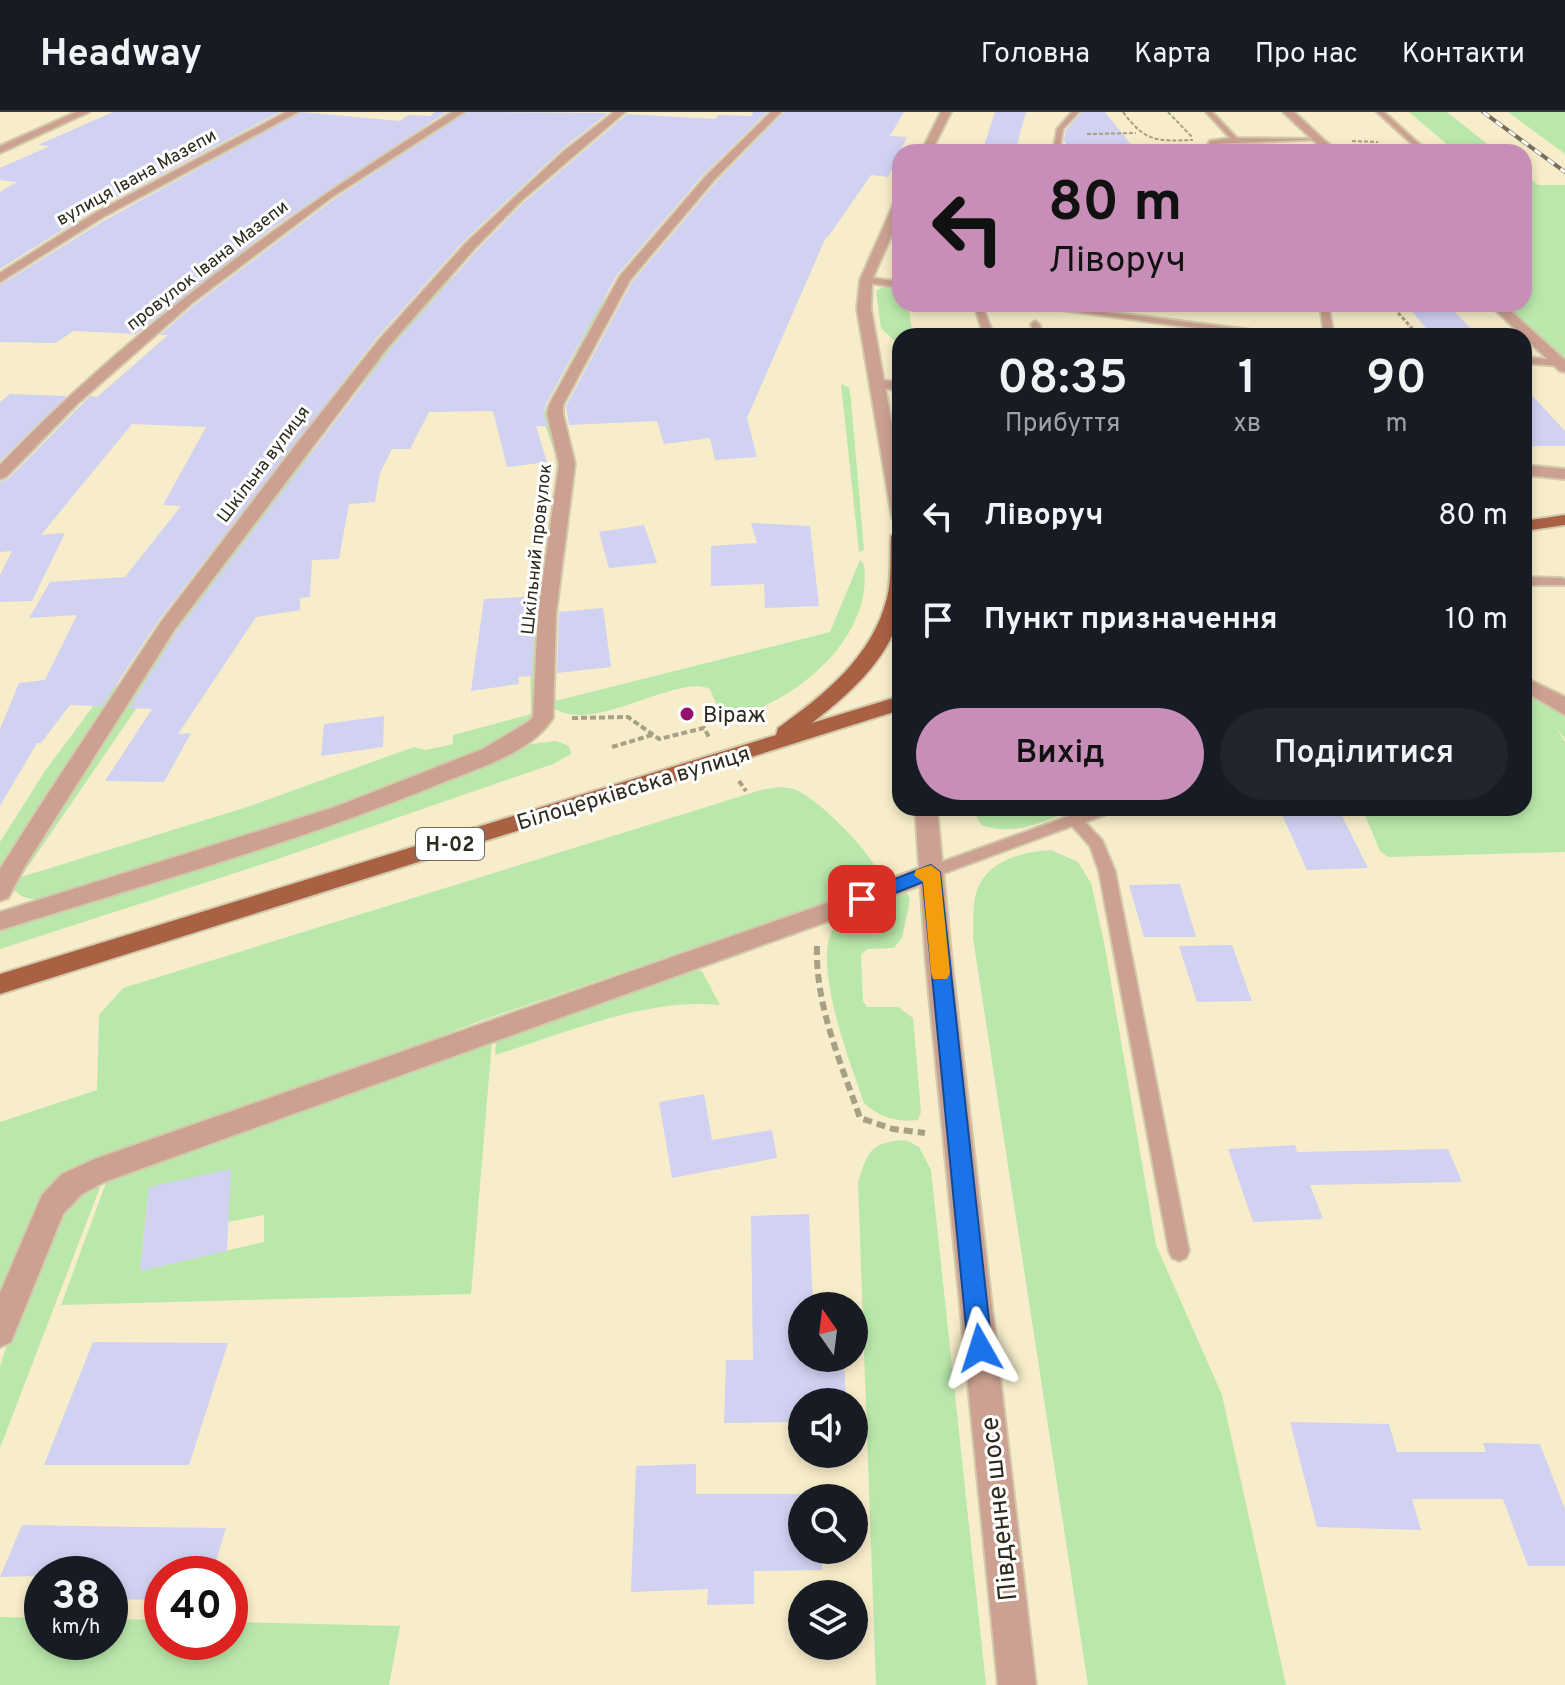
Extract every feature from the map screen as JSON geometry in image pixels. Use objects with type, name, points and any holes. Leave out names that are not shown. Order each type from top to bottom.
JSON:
[{"type":"main road","points":[[1532,525],[1565,520]]},
{"type":"main road","points":[[765,746],[842,689],[867,662],[883,635],[892,608]]},
{"type":"main road","name":"Білоцерківська вулиця","points":[[0,984],[892,706]]},
{"type":"street","points":[[0,150],[84,112]]},
{"type":"street","name":"вулиця Івана Мазепи","points":[[0,278],[99,215],[293,112]]},
{"type":"street","name":"провулок Івана Мазепи","points":[[0,474],[70,400],[142,337],[310,208],[459,112]]},
{"type":"street","name":"Шкільна вулиця","points":[[0,892],[15,863],[138,669],[308,436],[375,351],[407,312],[524,191],[620,112]]},
{"type":"street","name":"Шкільний провулок","points":[[539,723],[547,613],[567,464],[555,414],[556,405],[624,279],[710,178],[776,112]]},
{"type":"street","points":[[930,144],[946,112]]},
{"type":"street","points":[[1288,112],[1324,144]]},
{"type":"street","points":[[892,221],[866,280],[866,331],[892,473]]},
{"type":"street","points":[[1504,312],[1521,328]]},
{"type":"street","points":[[1532,338],[1562,365]]},
{"type":"street","points":[[876,383],[892,386]]},
{"type":"street","points":[[1532,471],[1559,474]]},
{"type":"street","points":[[1532,687],[1553,697],[1565,708]]},
{"type":"street","points":[[0,921],[388,797],[483,756],[539,723]]},
{"type":"street","name":"Південне шосе","points":[[927,816],[957,1133],[1017,1685]]},
{"type":"street","points":[[0,1331],[52,1205],[72,1184],[95,1172],[839,908],[931,872]]},
{"type":"lane","points":[[1055,144],[1061,126],[1076,112]]},
{"type":"lane","points":[[1209,112],[1235,140]]},
{"type":"lane","points":[[1380,112],[1415,143]]},
{"type":"lane","points":[[1213,144],[1235,140],[1319,139]]},
{"type":"lane","points":[[866,280],[892,284]]},
{"type":"lane","points":[[1086,312],[1205,328]]},
{"type":"lane","points":[[1162,323],[1165,328]]},
{"type":"lane","points":[[1035,324],[1036,328]]},
{"type":"lane","points":[[1532,361],[1562,365]]},
{"type":"lane","points":[[1532,573],[1547,572]]},
{"type":"lane","points":[[1532,581],[1561,582]]},
{"type":"lane","points":[[931,872],[1086,816]]},
{"type":"lane","points":[[1075,820],[1097,844],[1107,871],[1179,1251]]},
{"type":"path","points":[[1123,112],[1137,133]]},
{"type":"path","points":[[1061,126],[1088,134],[1137,133],[1152,140],[1194,140]]},
{"type":"path","points":[[1319,139],[1415,143]]},
{"type":"path","points":[[1397,312],[1412,328]]},
{"type":"path","points":[[539,723],[628,717],[659,739],[704,728],[746,791]]},
{"type":"path","points":[[612,747],[653,735]]},
{"type":"path","points":[[839,908],[820,932],[815,957],[822,997],[860,1118],[893,1129],[957,1133]]},
{"type":"green space","points":[[1409,112],[1447,112],[1487,144],[1447,144]]},
{"type":"green space","points":[[1508,112],[1565,112],[1565,154]]},
{"type":"green space","points":[[1532,180],[1538,185],[1565,185],[1565,368],[1532,338],[1532,328],[1521,328],[1504,312],[1532,312]]},
{"type":"green space","points":[[625,271],[559,389],[562,462],[534,657],[535,709],[527,724],[481,751],[358,800],[53,898],[31,899],[16,892],[12,888],[27,851],[212,579],[356,383],[446,280],[453,277],[337,415],[21,877],[247,807],[414,747],[426,750],[453,744],[453,735],[531,714],[530,658],[557,474],[555,453],[542,417],[599,306]]},
{"type":"green space","points":[[883,287],[892,288],[892,312],[909,312],[912,328],[892,328],[892,338],[881,328],[876,291]]},
{"type":"green space","points":[[841,384],[849,387],[851,400],[864,550],[859,552]]},
{"type":"green space","points":[[566,398],[564,417],[575,483],[564,520],[551,702],[830,632],[860,560],[864,564],[864,591],[857,617],[843,642],[825,663],[780,698],[729,719],[721,715],[710,689],[695,686],[584,715],[564,713],[548,703],[562,420]]},
{"type":"green space","points":[[111,682],[117,686],[117,693],[0,868],[0,842],[45,771]]},
{"type":"green space","points":[[1532,693],[1552,704],[1565,718],[1565,739],[1554,725],[1565,742],[1565,852],[1388,857],[1380,851],[1365,816],[1532,816]]},
{"type":"green space","points":[[556,741],[569,746],[571,754],[553,764],[272,861],[0,949],[0,929],[389,805],[531,744]]},
{"type":"green space","points":[[780,787],[794,789],[807,796],[852,837],[876,868],[866,884],[837,899],[480,1021],[68,1177],[37,1201],[0,1300],[0,1122],[97,1090],[99,1015],[123,988],[761,790]]},
{"type":"green space","points":[[976,816],[1057,816],[1019,828],[981,825]]},
{"type":"green space","points":[[1051,850],[1078,862],[1091,883],[1156,1245],[1222,1395],[1286,1685],[1088,1685],[973,938],[975,899],[987,873],[1016,856]]},
{"type":"green space","points":[[902,892],[908,894],[910,900],[902,938],[894,948],[867,949],[861,955],[863,1001],[867,1007],[898,1007],[913,1018],[921,1112],[918,1120],[911,1121],[882,1115],[864,1103],[842,1039],[829,986],[827,961],[829,940],[843,918],[866,904]]},
{"type":"green space","points":[[692,970],[702,971],[720,1005],[691,1004],[634,1012],[495,1055],[496,1040]]},
{"type":"green space","points":[[492,1041],[471,1294],[61,1305],[108,1177]],"holes":[[[149,1187],[228,1222],[264,1215],[264,1242],[140,1271]]]},
{"type":"green space","points":[[906,1140],[919,1147],[931,1170],[986,1685],[876,1685],[868,1388],[865,1388],[865,1372],[868,1372],[868,1292],[862,1292],[858,1183],[872,1150],[894,1141]]},
{"type":"green space","points":[[104,1177],[0,1448],[0,1367],[6,1348],[61,1214],[85,1189]]},
{"type":"green space","points":[[0,1617],[24,1618],[24,1660],[128,1660],[128,1619],[144,1620],[144,1660],[248,1660],[248,1622],[400,1626],[389,1685],[0,1685]]},
{"type":"building","points":[[113,112],[280,112],[94,210],[0,269],[0,192],[17,182],[0,180],[0,168],[50,146],[38,145]]},
{"type":"building","points":[[301,112],[400,121],[408,115],[430,116],[435,112],[446,112],[271,229],[136,334],[74,331],[55,343],[0,342],[0,285],[105,220]]},
{"type":"building","points":[[467,112],[608,113],[561,150],[464,241],[376,339],[159,620],[102,706],[70,705],[41,743],[37,743],[0,806],[0,729],[19,683],[45,680],[77,615],[29,618],[50,582],[125,577],[181,506],[163,505],[206,427],[132,424],[41,535],[65,533],[32,601],[0,602],[0,575],[12,551],[0,552],[0,482],[8,479],[90,396],[97,397],[168,335],[160,335],[194,305],[334,199]]},
{"type":"building","points":[[753,112],[767,112],[704,174],[617,275],[546,404],[544,415],[547,426],[536,426],[547,462],[507,467],[493,411],[429,412],[410,449],[392,449],[380,473],[375,502],[349,504],[339,559],[312,560],[310,597],[300,598],[300,610],[256,617],[178,734],[191,733],[164,782],[105,781],[152,709],[129,708],[177,631],[390,349],[477,250],[523,203],[627,114],[716,119],[718,115],[752,116]]},
{"type":"building","points":[[784,112],[904,112],[890,136],[907,137],[904,144],[892,144],[892,169],[888,177],[871,175],[826,237],[747,418],[757,457],[715,460],[710,438],[664,444],[657,421],[569,425],[566,406],[632,282],[716,182]]},
{"type":"building","points":[[995,112],[1026,112],[1017,144],[985,144]]},
{"type":"building","points":[[1082,112],[1105,112],[1131,144],[1066,144],[1066,130]]},
{"type":"building","points":[[1412,312],[1455,312],[1470,328],[1426,328]]},
{"type":"building","points":[[10,394],[67,396],[0,461],[0,402]]},
{"type":"building","points":[[1532,396],[1565,431],[1565,446],[1532,446]]},
{"type":"building","points":[[751,523],[810,526],[819,606],[765,608],[764,584],[711,586],[711,546],[757,543]]},
{"type":"building","points":[[644,525],[657,563],[609,568],[599,532]]},
{"type":"building","points":[[526,597],[524,615],[535,614],[532,676],[518,677],[519,684],[471,691],[484,599]]},
{"type":"building","points":[[603,608],[611,667],[557,673],[559,612]]},
{"type":"building","points":[[384,716],[383,747],[321,756],[324,724]]},
{"type":"building","points":[[1283,816],[1342,816],[1368,868],[1307,870]]},
{"type":"building","points":[[1180,884],[1196,937],[1144,937],[1129,885]]},
{"type":"building","points":[[1232,945],[1252,1001],[1197,1002],[1179,946]]},
{"type":"building","points":[[704,1094],[712,1140],[772,1130],[777,1158],[672,1178],[659,1102]]},
{"type":"building","points":[[1295,1145],[1297,1152],[1448,1149],[1462,1182],[1310,1185],[1323,1219],[1253,1222],[1228,1149]]},
{"type":"building","points":[[231,1169],[227,1251],[140,1271],[149,1187]]},
{"type":"building","points":[[809,1214],[812,1292],[788,1292],[788,1372],[845,1372],[845,1388],[788,1388],[788,1422],[724,1423],[726,1360],[753,1360],[751,1216]]},
{"type":"building","points":[[93,1342],[228,1343],[189,1465],[44,1465]]},
{"type":"building","points":[[1290,1422],[1389,1424],[1397,1452],[1486,1452],[1483,1443],[1540,1444],[1565,1509],[1565,1566],[1528,1566],[1503,1499],[1412,1499],[1421,1530],[1317,1527]]},
{"type":"building","points":[[696,1464],[696,1494],[788,1494],[788,1564],[822,1564],[822,1570],[754,1571],[754,1604],[707,1605],[708,1589],[631,1592],[636,1466]]},
{"type":"building","points":[[22,1525],[226,1528],[217,1556],[144,1556],[144,1600],[128,1599],[128,1556],[24,1556],[24,1576],[0,1577]]},
{"type":"railway","points":[[1483,112],[1527,144]]},
{"type":"railway","points":[[1532,148],[1565,172]]},
{"type":"slow traffic","points":[[923,875],[931,872],[940,973]]},
{"type":"place","name":"Віраж","points":[[687,714]]},
{"type":"route","points":[[862,899],[931,872],[980,1348]]}]
